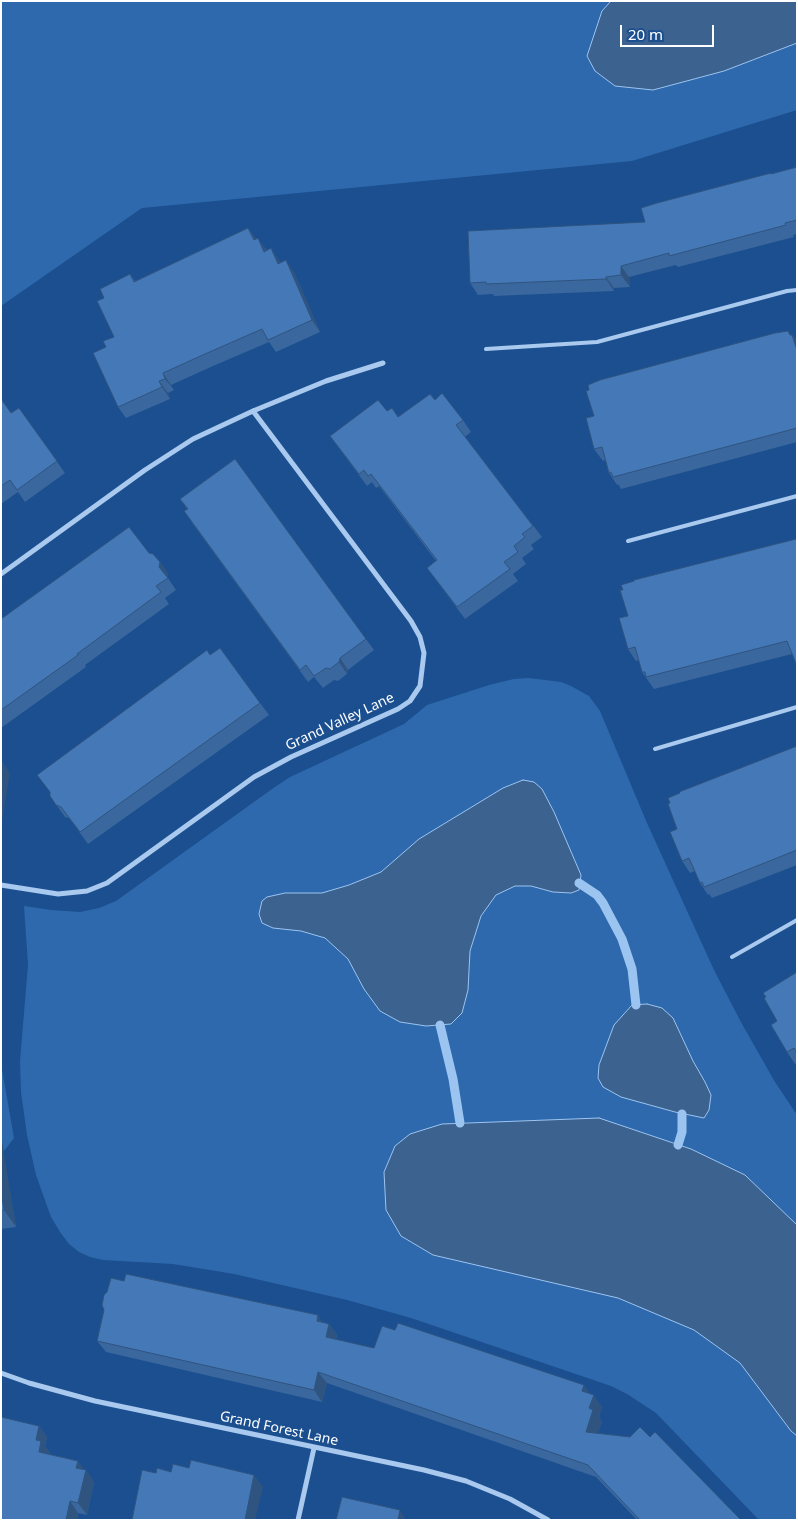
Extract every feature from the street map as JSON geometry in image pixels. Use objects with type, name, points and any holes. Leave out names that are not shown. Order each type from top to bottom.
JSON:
[{"type":"street","points":[[1,574],[144,470],[193,439],[253,411],[326,381],[383,363]]},
{"type":"street","name":"Grand Valley Lane","points":[[1,885],[58,894],[87,891],[107,883],[254,776],[305,750],[398,709],[410,701],[420,686],[424,653],[420,637],[411,621],[253,411]]},
{"type":"street","name":"Grand Forest Lane","points":[[1,1373],[29,1383],[95,1401],[424,1470],[466,1481],[510,1499],[548,1520]]},
{"type":"street","points":[[298,1520],[314,1448]]},
{"type":"lane","points":[[486,349],[597,342],[787,291],[797,290]]},
{"type":"lane","points":[[628,541],[797,496]]},
{"type":"lane","points":[[655,749],[797,707]]},
{"type":"lane","points":[[732,957],[797,920]]},
{"type":"shaded area","points":[[1,1],[797,1],[797,110],[632,161],[142,208],[1,306]]},
{"type":"shaded area","points":[[611,1],[797,1],[797,43],[724,71],[653,90],[615,86],[595,71],[587,56],[602,11]]},
{"type":"shaded area","points":[[529,678],[561,682],[571,686],[589,696],[600,711],[647,823],[714,970],[775,1082],[797,1115],[797,1520],[759,1520],[656,1413],[611,1386],[411,1318],[347,1300],[234,1274],[173,1264],[103,1260],[90,1257],[79,1252],[69,1244],[60,1232],[51,1217],[36,1175],[27,1135],[21,1092],[20,1061],[28,965],[24,906],[80,912],[99,908],[116,901],[290,777],[404,724],[427,705],[489,685],[514,679]]},
{"type":"shaded area","points":[[523,780],[534,782],[542,789],[554,812],[581,875],[579,890],[571,893],[553,892],[531,886],[515,886],[496,895],[481,916],[470,951],[468,990],[462,1013],[451,1024],[426,1026],[400,1022],[380,1011],[364,989],[348,959],[325,938],[301,931],[273,928],[262,923],[259,914],[262,901],[267,897],[285,893],[322,893],[349,885],[381,872],[419,839],[503,788]]},
{"type":"shaded area","points":[[647,1004],[662,1008],[673,1018],[705,1082],[711,1095],[709,1110],[704,1118],[621,1097],[603,1087],[598,1078],[599,1065],[614,1025],[632,1005]]},
{"type":"shaded area","points":[[1,1064],[14,1138],[1,1155]]},
{"type":"shaded area","points":[[599,1118],[691,1149],[745,1175],[797,1225],[797,1436],[791,1431],[740,1363],[694,1330],[618,1298],[433,1255],[401,1236],[386,1210],[384,1172],[395,1146],[410,1134],[442,1124]]},
{"type":"building","points":[[797,167],[797,220],[785,223],[786,225],[669,256],[669,253],[621,266],[621,275],[606,277],[606,279],[470,283],[468,231],[645,222],[641,208]]},
{"type":"building","points":[[248,228],[254,240],[258,238],[264,252],[271,248],[278,264],[286,260],[312,320],[268,340],[262,329],[205,354],[163,373],[165,379],[159,381],[162,387],[118,407],[93,353],[106,347],[103,341],[114,337],[97,301],[104,298],[100,289],[130,274],[134,282]]},
{"type":"building","points":[[788,331],[792,335],[797,350],[797,428],[613,477],[611,472],[609,473],[602,447],[594,449],[586,418],[594,416],[586,391],[589,390],[588,385],[600,380]]},
{"type":"building","points":[[442,393],[463,420],[456,425],[533,526],[522,534],[525,537],[514,546],[518,552],[504,562],[510,569],[457,607],[427,568],[437,560],[371,474],[368,476],[364,470],[359,474],[330,436],[378,400],[387,411],[392,408],[398,417],[430,394],[435,400]]},
{"type":"building","points":[[1,399],[11,413],[19,408],[57,461],[17,490],[10,480],[1,486]]},
{"type":"building","points":[[235,459],[366,639],[340,658],[339,662],[330,669],[326,668],[314,676],[306,665],[300,670],[184,511],[188,509],[180,499]]},
{"type":"building","points":[[129,527],[149,553],[153,554],[160,562],[159,567],[168,578],[156,586],[161,592],[1,710],[1,619]]},
{"type":"building","points":[[796,539],[797,666],[787,641],[646,677],[645,672],[642,672],[635,647],[628,649],[619,618],[628,616],[620,590],[623,590],[621,585],[634,580]]},
{"type":"building","points":[[220,648],[260,703],[80,832],[61,807],[56,805],[50,796],[50,792],[37,775],[207,650],[210,655]]},
{"type":"building","points":[[797,746],[797,850],[704,887],[702,882],[700,883],[689,858],[682,861],[670,832],[677,829],[668,804],[670,803],[668,798]]},
{"type":"building","points":[[797,972],[797,1053],[794,1048],[787,1052],[771,1025],[777,1021],[763,993]]},
{"type":"building","points":[[1,1192],[4,1210],[1,1211]]},
{"type":"building","points":[[126,1274],[318,1315],[317,1321],[329,1324],[326,1337],[374,1348],[382,1326],[395,1330],[398,1323],[584,1385],[582,1391],[594,1395],[589,1408],[593,1410],[586,1432],[630,1437],[640,1427],[650,1437],[655,1432],[741,1520],[640,1520],[588,1465],[318,1372],[314,1390],[97,1341],[104,1310],[102,1305],[104,1295],[107,1292],[111,1278],[124,1281]]},
{"type":"building","points":[[1,1417],[39,1426],[36,1440],[41,1441],[39,1452],[78,1461],[76,1468],[86,1470],[78,1503],[70,1501],[66,1520],[1,1520]]},
{"type":"building","points":[[191,1460],[254,1475],[245,1520],[132,1520],[142,1470],[156,1473],[157,1468],[171,1472],[173,1464],[189,1468]]},
{"type":"building","points":[[342,1497],[400,1510],[398,1520],[336,1520]]},
{"type":"waterway","points":[[579,883],[597,895],[622,939],[632,969],[636,1005]]},
{"type":"waterway","points":[[440,1025],[453,1079],[460,1123]]},
{"type":"waterway","points":[[678,1145],[682,1132],[682,1114]]}]
